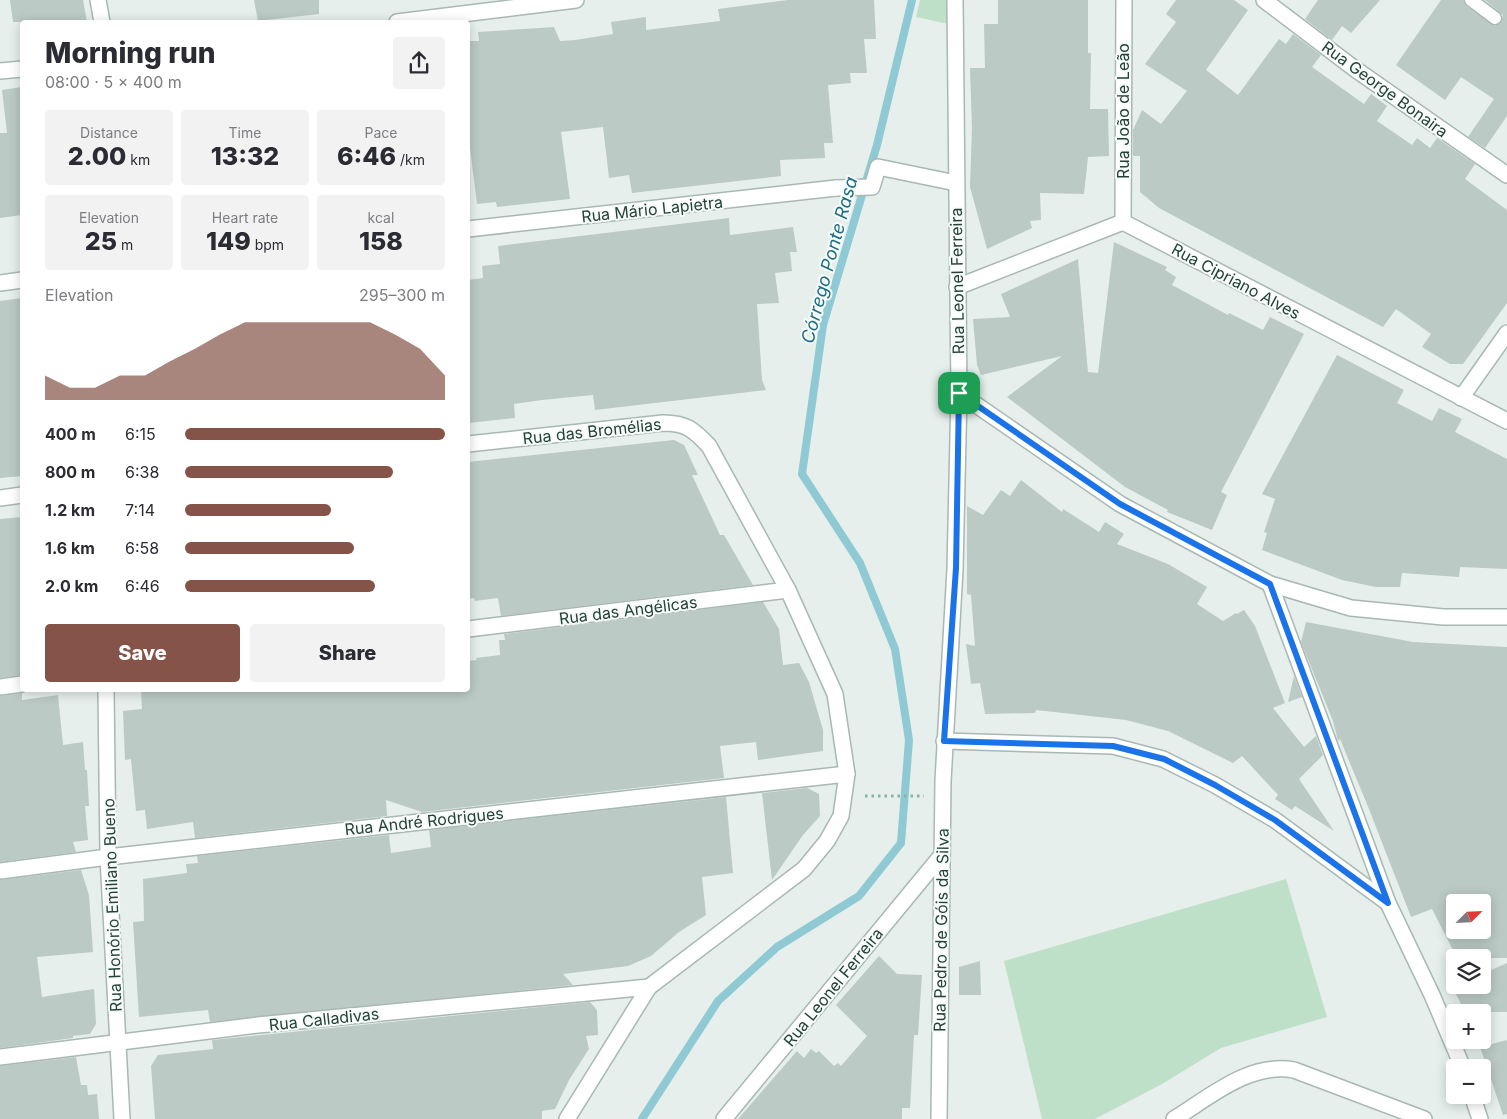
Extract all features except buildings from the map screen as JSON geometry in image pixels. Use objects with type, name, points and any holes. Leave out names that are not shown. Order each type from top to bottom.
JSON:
[{"type":"street","points":[[98,0],[102,20]]},
{"type":"street","points":[[413,20],[576,0]]},
{"type":"street","name":"Rua Leonel Ferreira","points":[[944,741],[956,568],[959,393],[955,0]]},
{"type":"street","name":"Rua João de Leão","points":[[1123,222],[1124,0]]},
{"type":"street","name":"Rua George Bonaira","points":[[1264,0],[1355,68],[1507,176]]},
{"type":"street","points":[[0,72],[20,69]]},
{"type":"street","name":"Rua Mário Lapietra","points":[[470,229],[841,188],[872,187],[878,167],[956,183]]},
{"type":"street","points":[[957,288],[1123,222]]},
{"type":"street","name":"Rua Cipriano Alves","points":[[1123,222],[1507,421]]},
{"type":"street","points":[[0,283],[20,280]]},
{"type":"street","points":[[1460,398],[1507,333]]},
{"type":"street","points":[[959,393],[1120,504],[1270,584],[1351,608],[1443,617],[1507,617]]},
{"type":"street","name":"Rua das Bromélias","points":[[470,444],[663,422],[681,423],[696,432],[709,446],[788,590],[835,694],[847,774],[841,816],[827,841],[804,869],[649,987]]},
{"type":"street","points":[[0,498],[20,495]]},
{"type":"street","points":[[1270,584],[1388,903],[1432,995],[1459,1059]]},
{"type":"street","name":"Rua das Angélicas","points":[[470,629],[788,590]]},
{"type":"street","points":[[0,687],[20,684]]},
{"type":"street","name":"Rua Honório Emiliano Bueno","points":[[106,692],[108,856],[122,1119]]},
{"type":"street","points":[[944,741],[1113,746],[1164,759],[1215,785],[1275,820],[1388,903]]},
{"type":"street","name":"Rua Pedro de Góis da Silva","points":[[939,1119],[944,741]]},
{"type":"street","name":"Rua André Rodrigues","points":[[0,871],[108,856],[847,774]]},
{"type":"street","name":"Rua Leonel Ferreira","points":[[724,1119],[941,856]]},
{"type":"street","points":[[568,1119],[649,987]]},
{"type":"street","name":"Rua Calladivas","points":[[0,1057],[258,1025],[649,987]]},
{"type":"street","points":[[1174,1119],[1241,1077],[1277,1067],[1294,1070],[1424,1119]]},
{"type":"street","points":[[1475,1104],[1480,1119]]},
{"type":"lane","points":[[1471,0],[1494,18]]},
{"type":"path","points":[[887,796],[922,796]]},
{"type":"green space","points":[[920,0],[951,0],[953,25],[916,17]]},
{"type":"green space","points":[[1286,879],[1327,1017],[1221,1048],[1162,1084],[1095,1119],[1042,1119],[1004,961]]},
{"type":"waterway","name":"Córrego Ponte Rasa","points":[[642,1119],[718,1001],[777,947],[859,896],[901,843],[909,740],[895,649],[860,563],[802,474],[823,325],[877,145],[912,0]]},
{"type":"route","points":[[959,393],[1120,504],[1270,584],[1388,903],[1275,820],[1215,785],[1164,759],[1113,746],[944,741],[956,568],[959,393]]}]
